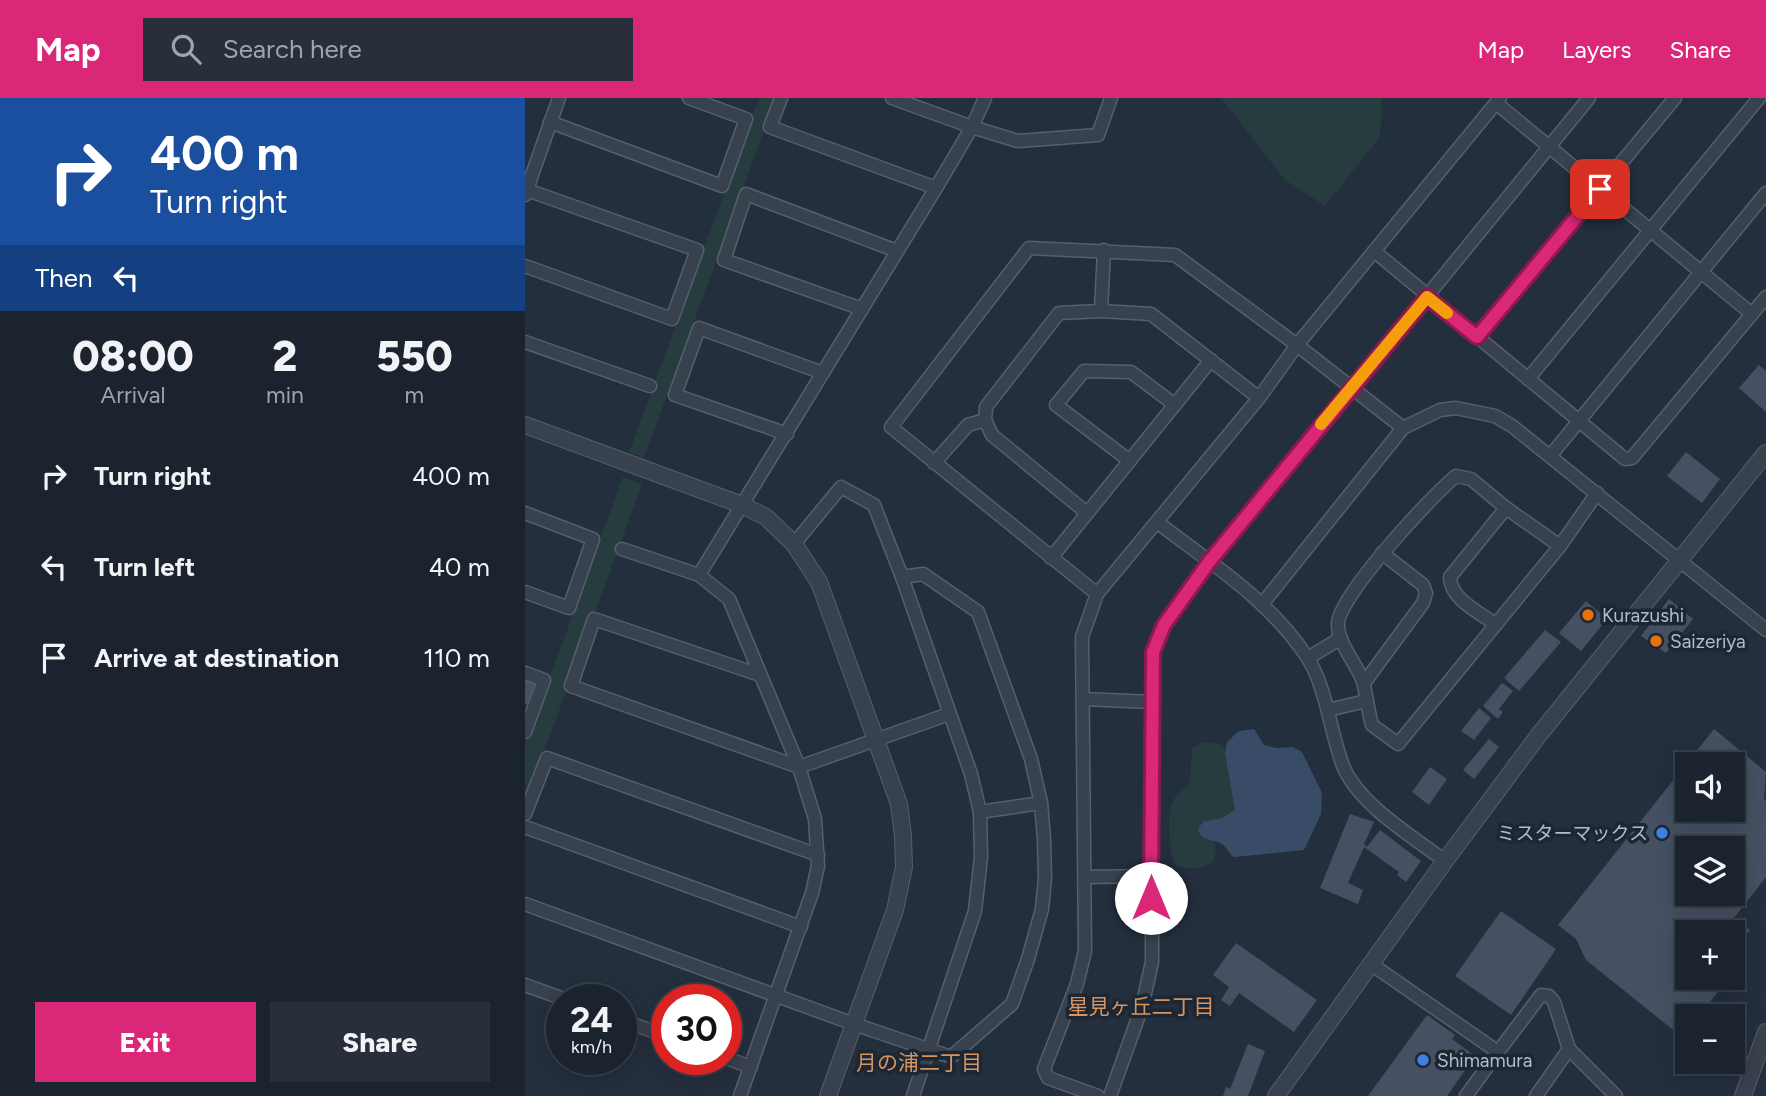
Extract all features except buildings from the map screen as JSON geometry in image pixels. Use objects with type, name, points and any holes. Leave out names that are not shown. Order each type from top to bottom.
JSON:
[{"type":"street","points":[[525,266],[672,319],[697,250],[526,192],[559,98]]},
{"type":"street","points":[[550,122],[722,186],[746,119],[689,98]]},
{"type":"street","points":[[781,98],[770,127],[936,188]]},
{"type":"street","points":[[893,98],[1018,141],[1098,135],[1111,98]]},
{"type":"street","points":[[699,575],[936,188],[972,127],[985,98]]},
{"type":"street","points":[[1110,1096],[1142,1007],[1152,962],[1153,652],[1164,625],[1209,562],[1589,98]]},
{"type":"street","points":[[1477,337],[1675,98]]},
{"type":"street","points":[[1528,379],[1759,98]]},
{"type":"street","points":[[1098,1096],[1071,1091],[1048,1078],[1044,1069],[1077,984],[1086,951],[1082,637],[1097,594],[1259,398],[1297,345],[1498,100],[1549,147],[1752,314]]},
{"type":"street","points":[[1551,455],[1766,193]]},
{"type":"street","points":[[862,309],[724,260],[746,194],[897,251]]},
{"type":"street","points":[[1097,594],[891,426],[1029,247],[1175,255],[1403,428]]},
{"type":"street","points":[[1101,311],[1104,250]]},
{"type":"street","points":[[1374,251],[1625,459],[1632,457],[1766,297]]},
{"type":"street","points":[[1087,513],[992,435],[985,420],[986,407],[1059,313],[1101,311],[1151,314],[1259,398]]},
{"type":"street","points":[[787,434],[675,395],[699,328],[823,373]]},
{"type":"street","points":[[525,342],[650,386]]},
{"type":"street","points":[[1051,558],[1211,360]]},
{"type":"street","points":[[1130,461],[1056,405],[1084,371],[1131,372],[1175,405]]},
{"type":"street","points":[[1263,603],[1403,428],[1440,410],[1456,408],[1495,416],[1551,455],[1766,630]]},
{"type":"street","points":[[934,463],[968,425],[985,420]]},
{"type":"street","points":[[525,425],[742,505],[766,517],[794,544],[819,582],[899,804],[904,836],[904,867],[895,910],[828,1096]]},
{"type":"street","points":[[1276,1096],[1538,736],[1677,560],[1766,453]]},
{"type":"street","points":[[1560,546],[1506,508],[1471,479],[1455,476],[1439,490],[1383,554],[1342,609],[1338,624],[1341,638],[1364,683],[1372,725],[1398,744],[1560,546],[1598,493]]},
{"type":"street","points":[[794,544],[841,487],[874,505],[902,576],[971,774],[980,812],[981,857],[975,911],[913,1096]]},
{"type":"street","points":[[1495,625],[1455,595],[1450,586],[1450,577],[1506,508]]},
{"type":"street","points":[[525,513],[593,539],[569,608],[525,592]]},
{"type":"street","points":[[1157,522],[1263,603],[1308,658],[1328,710],[1342,764],[1351,781],[1364,797],[1445,861]]},
{"type":"street","points":[[622,549],[699,575],[729,599],[799,767],[815,819],[818,855],[812,893],[740,1096]]},
{"type":"street","points":[[1364,683],[1423,603],[1426,593],[1423,585],[1383,554]]},
{"type":"street","points":[[525,904],[854,1024],[951,1056],[1012,1003],[1042,909],[1045,878],[1041,803],[1031,759],[978,611],[923,574],[902,576]]},
{"type":"street","points":[[760,675],[594,619],[571,686],[799,767],[949,714]]},
{"type":"street","points":[[1308,658],[1341,638]]},
{"type":"street","points":[[525,673],[544,680],[525,732]]},
{"type":"street","points":[[1083,699],[1152,702]]},
{"type":"street","points":[[1328,710],[1366,701]]},
{"type":"street","points":[[525,814],[547,758],[818,855]]},
{"type":"street","points":[[980,812],[1041,803]]},
{"type":"street","points":[[525,827],[801,927]]},
{"type":"street","points":[[1085,877],[1151,876]]},
{"type":"street","points":[[1371,964],[1498,1052]]},
{"type":"street","points":[[525,985],[546,993]]},
{"type":"street","points":[[1466,1096],[1541,995],[1549,996],[1554,1002],[1569,1049],[1613,1095]]},
{"type":"street","points":[[1743,1096],[1766,1032]]},
{"type":"street","points":[[1536,1096],[1569,1049]]},
{"type":"street","points":[[742,1064],[751,1067]]},
{"type":"green space","points":[[759,98],[776,98],[644,458],[629,453]]},
{"type":"green space","points":[[1221,98],[1382,98],[1380,137],[1325,206],[1285,180]]},
{"type":"green space","points":[[623,477],[642,484],[525,803],[525,745]]},
{"type":"green space","points":[[1203,742],[1220,744],[1229,751],[1239,792],[1235,815],[1212,829],[1216,848],[1213,862],[1199,868],[1190,868],[1175,865],[1169,832],[1170,812],[1174,799],[1190,783],[1192,748]]},
{"type":"water","points":[[1254,729],[1264,745],[1276,748],[1293,747],[1302,752],[1322,793],[1321,814],[1304,850],[1234,857],[1222,844],[1202,836],[1198,829],[1203,822],[1222,818],[1235,810],[1225,753],[1227,742],[1239,731]]},
{"type":"slow traffic","points":[[1321,424],[1427,297],[1447,313]]},
{"type":"place","name":"Kurazushi","points":[[1588,615]]},
{"type":"place","name":"Saizeriya","points":[[1656,641]]},
{"type":"place","name":"ミスターマックス","points":[[1662,833]]},
{"type":"place","name":"Shimamura","points":[[1423,1060]]},
{"type":"district","name":"星見ヶ丘二丁目","points":[[1141,1007]]},
{"type":"district","name":"月の浦二丁目","points":[[919,1063]]},
{"type":"route","points":[[1151,898],[1153,652],[1164,625],[1209,562],[1427,297],[1477,337],[1600,189]]}]
